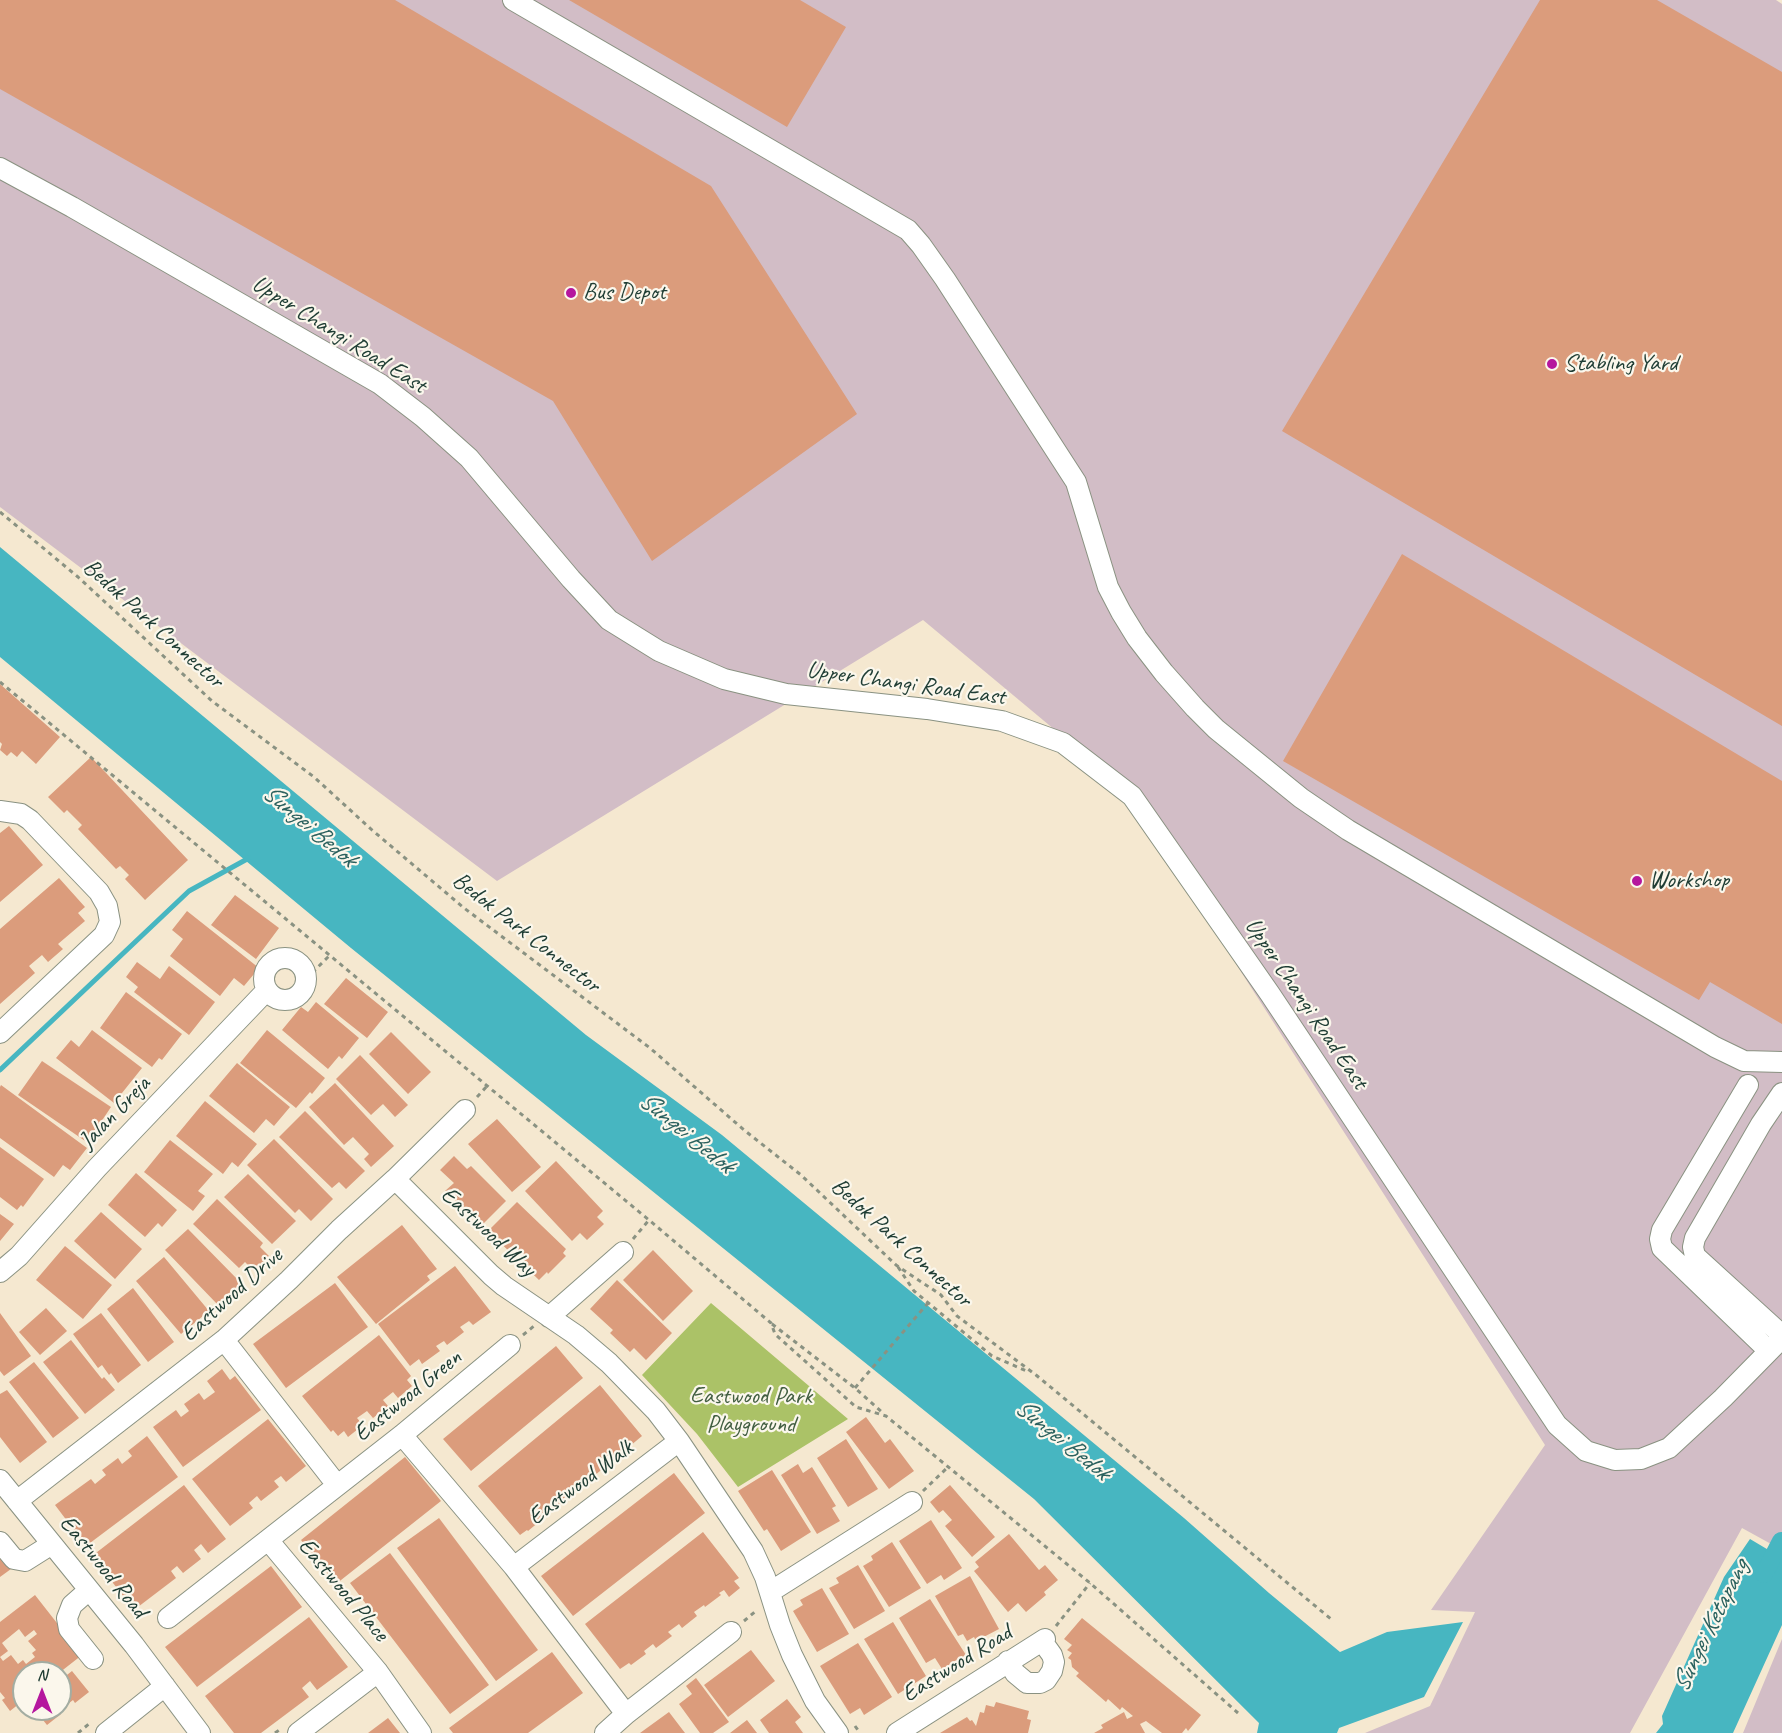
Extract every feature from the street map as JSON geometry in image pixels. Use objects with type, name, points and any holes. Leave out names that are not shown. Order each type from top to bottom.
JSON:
[{"type":"street","points":[[513,0],[908,230],[945,279],[1076,482],[1108,587],[1137,638],[1164,673],[1216,729],[1275,778],[1340,825],[1715,1047],[1744,1061],[1782,1062]]},
{"type":"street","name":"Upper Changi Road East","points":[[0,168],[380,384],[423,417],[469,458],[571,579],[609,620],[659,651],[724,679],[786,694],[927,709],[1002,721],[1063,742],[1132,796],[1270,994],[1557,1425],[1586,1451],[1615,1460],[1641,1459],[1669,1448],[1723,1398],[1778,1342]]},
{"type":"street","points":[[0,811],[21,814],[30,820],[99,892],[107,906],[110,922],[104,935],[0,1033]]},
{"type":"street","points":[[284,958],[297,962],[305,972],[306,979],[302,991],[291,999],[278,999],[267,990],[264,983],[266,970],[277,960],[284,958]]},
{"type":"street","name":"Jalan Greja","points":[[0,1272],[19,1256],[97,1168],[267,990]]},
{"type":"street","points":[[1748,1085],[1662,1230],[1660,1239],[1662,1248],[1778,1342]]},
{"type":"street","points":[[1778,1342],[1695,1256],[1693,1246],[1695,1238],[1761,1124],[1782,1093]]},
{"type":"street","name":"Eastwood Drive","points":[[17,1501],[224,1340],[396,1179],[465,1110]]},
{"type":"street","name":"Eastwood Way","points":[[396,1179],[541,1322],[576,1335],[609,1363],[656,1411],[759,1562],[762,1597],[780,1625],[815,1701],[838,1733]]},
{"type":"street","points":[[541,1322],[623,1252]]},
{"type":"street","points":[[224,1340],[337,1485]]},
{"type":"street","name":"Eastwood Green","points":[[168,1618],[402,1435],[510,1345]]},
{"type":"street","points":[[402,1435],[514,1567],[626,1714]]},
{"type":"street","name":"Eastwood Walk","points":[[514,1567],[679,1442]]},
{"type":"street","name":"Eastwood Road","points":[[0,1480],[200,1733]]},
{"type":"street","points":[[762,1597],[912,1502]]},
{"type":"street","name":"Eastwood Place","points":[[268,1540],[378,1672],[421,1733]]},
{"type":"street","points":[[0,1542],[14,1559],[25,1562],[52,1544]]},
{"type":"street","points":[[89,1590],[72,1605],[67,1618],[69,1629],[93,1659]]},
{"type":"street","points":[[605,1733],[731,1632]]},
{"type":"street","points":[[1008,1661],[1015,1673],[1027,1683],[1040,1683],[1046,1680],[1052,1671],[1054,1662],[1044,1640]]},
{"type":"street","name":"Eastwood Road","points":[[897,1733],[1044,1640]]},
{"type":"street","name":"Eastwood Place","points":[[298,1733],[378,1672]]},
{"type":"street","points":[[106,1733],[165,1686]]},
{"type":"path","name":"Bedok Park Connector","points":[[0,512],[78,577],[212,701],[314,777],[464,908],[650,1048],[744,1130],[801,1175],[896,1265],[941,1295],[957,1316],[1036,1375],[1331,1619]]},
{"type":"path","points":[[0,682],[771,1323],[855,1388],[886,1416],[1090,1582],[1238,1713]]},
{"type":"path","points":[[306,979],[329,956]]},
{"type":"path","points":[[623,1252],[649,1220]]},
{"type":"path","name":"Bedok Park Connector","points":[[896,1265],[914,1291],[992,1356],[1036,1375]]},
{"type":"path","points":[[855,1388],[928,1302]]},
{"type":"path","points":[[527,1322],[541,1322]]},
{"type":"path","points":[[771,1323],[775,1334],[856,1407],[886,1416]]},
{"type":"path","points":[[912,1502],[948,1467]]},
{"type":"path","points":[[1044,1640],[1090,1582]]},
{"type":"path","points":[[757,1610],[762,1597]]},
{"type":"shaded area","points":[[0,0],[1776,0],[1782,4],[1782,1550],[1742,1528],[1630,1733],[1365,1733],[1430,1706],[1475,1612],[1431,1610],[1545,1445],[1121,785],[923,620],[497,881],[0,507]]},
{"type":"shaded area","points":[[1782,1639],[1782,1733],[1743,1733]]},
{"type":"green space","name":"Eastwood Park Playground","points":[[711,1303],[848,1419],[738,1487],[697,1434],[642,1375]]},
{"type":"water","name":"Sungei Bedok","points":[[0,547],[586,1035],[722,1135],[1184,1518],[1340,1652],[1387,1632],[1463,1622],[1424,1697],[1339,1728],[1337,1733],[1257,1733],[1259,1723],[1034,1499],[351,948],[0,657]]},
{"type":"water","points":[[1750,1539],[1782,1558],[1782,1625],[1733,1733],[1656,1733],[1663,1724],[1662,1716],[1724,1577]]},
{"type":"building","name":"Bus Depot","points":[[0,0],[395,0],[711,186],[857,414],[652,561],[553,401],[0,89]]},
{"type":"building","points":[[569,0],[800,0],[846,27],[787,127]]},
{"type":"building","name":"Stabling Yard","points":[[1540,0],[1657,0],[1782,72],[1782,726],[1282,431]]},
{"type":"building","name":"Workshop","points":[[1402,554],[1782,781],[1782,1024],[1710,982],[1699,1000],[1283,761]]},
{"type":"building","points":[[0,684],[60,737],[36,764],[22,751],[17,757],[11,752],[7,756],[0,750],[2,744],[0,742]]},
{"type":"building","points":[[91,757],[188,860],[145,900],[125,879],[129,875],[120,866],[116,869],[78,829],[82,825],[67,810],[64,813],[48,797]]},
{"type":"building","points":[[9,826],[43,865],[0,902],[0,833]]},
{"type":"building","points":[[59,878],[85,907],[78,913],[85,921],[58,944],[63,949],[48,962],[42,955],[29,966],[35,973],[0,1004],[0,929]]},
{"type":"building","points":[[235,895],[279,928],[256,959],[211,925]]},
{"type":"building","points":[[187,911],[259,968],[244,986],[234,978],[220,996],[170,956],[183,939],[172,930]]},
{"type":"building","points":[[137,962],[160,979],[169,966],[215,1002],[189,1035],[134,992],[138,987],[126,977]]},
{"type":"building","points":[[346,978],[388,1012],[367,1038],[324,1004]]},
{"type":"building","points":[[126,992],[182,1034],[162,1060],[159,1058],[152,1067],[100,1028]]},
{"type":"building","points":[[316,1002],[359,1038],[342,1059],[339,1056],[328,1069],[282,1030],[301,1007],[308,1012]]},
{"type":"building","points":[[92,1030],[142,1068],[114,1103],[56,1058],[71,1040],[79,1047]]},
{"type":"building","points":[[267,1030],[325,1078],[296,1108],[240,1063]]},
{"type":"building","points":[[391,1032],[431,1072],[408,1094],[369,1054]]},
{"type":"building","points":[[360,1055],[408,1105],[395,1117],[383,1104],[371,1115],[336,1079]]},
{"type":"building","points":[[42,1061],[111,1107],[99,1125],[103,1127],[91,1145],[18,1095]]},
{"type":"building","points":[[237,1063],[290,1107],[274,1126],[266,1119],[254,1133],[209,1096]]},
{"type":"building","points":[[335,1083],[394,1146],[371,1167],[364,1159],[369,1154],[353,1137],[344,1145],[309,1107]]},
{"type":"building","points":[[1,1085],[87,1148],[70,1170],[63,1165],[54,1177],[0,1138]]},
{"type":"building","points":[[205,1101],[257,1144],[238,1167],[232,1162],[223,1174],[176,1136]]},
{"type":"building","points":[[305,1111],[365,1171],[346,1189],[339,1182],[332,1188],[279,1137]]},
{"type":"building","points":[[497,1119],[541,1167],[512,1192],[468,1144]]},
{"type":"building","points":[[274,1139],[333,1199],[311,1221],[299,1209],[295,1213],[247,1165]]},
{"type":"building","points":[[170,1140],[213,1174],[198,1191],[205,1196],[193,1211],[144,1172]]},
{"type":"building","points":[[0,1147],[44,1179],[23,1207],[21,1205],[17,1210],[0,1197]]},
{"type":"building","points":[[454,1156],[467,1169],[471,1166],[506,1201],[481,1226],[445,1191],[454,1183],[440,1170]]},
{"type":"building","points":[[556,1161],[603,1211],[597,1217],[604,1224],[587,1240],[580,1233],[572,1241],[525,1191]]},
{"type":"building","points":[[136,1173],[177,1210],[162,1227],[158,1223],[145,1237],[108,1205]]},
{"type":"building","points":[[248,1174],[296,1221],[272,1244],[224,1197]]},
{"type":"building","points":[[217,1199],[263,1243],[260,1247],[269,1256],[254,1271],[245,1262],[239,1268],[193,1224]]},
{"type":"building","points":[[517,1202],[566,1249],[563,1253],[566,1256],[539,1280],[488,1231]]},
{"type":"building","points":[[101,1212],[142,1249],[115,1279],[74,1241]]},
{"type":"building","points":[[0,1214],[14,1224],[0,1241]]},
{"type":"building","points":[[402,1225],[437,1269],[427,1276],[430,1280],[376,1324],[337,1277]]},
{"type":"building","points":[[188,1229],[241,1283],[218,1305],[165,1250]]},
{"type":"building","points":[[65,1246],[112,1285],[83,1319],[36,1280]]},
{"type":"building","points":[[653,1250],[693,1291],[663,1321],[623,1280]]},
{"type":"building","points":[[164,1257],[209,1311],[181,1334],[136,1281]]},
{"type":"building","points":[[455,1266],[491,1312],[473,1325],[469,1321],[460,1327],[464,1332],[447,1345],[444,1341],[436,1346],[440,1351],[422,1364],[419,1359],[410,1366],[378,1324]]},
{"type":"building","points":[[617,1280],[672,1333],[646,1360],[634,1348],[630,1352],[610,1333],[613,1330],[590,1309]]},
{"type":"building","points":[[335,1283],[368,1327],[286,1388],[253,1344]]},
{"type":"building","points":[[133,1288],[174,1342],[148,1362],[107,1309]]},
{"type":"building","points":[[46,1308],[67,1331],[40,1355],[19,1332]]},
{"type":"building","points":[[0,1313],[31,1356],[4,1376],[0,1371]]},
{"type":"building","points":[[101,1313],[141,1365],[118,1383],[102,1365],[98,1368],[73,1334]]},
{"type":"building","points":[[379,1335],[411,1376],[407,1380],[412,1386],[398,1398],[393,1392],[383,1400],[388,1406],[373,1418],[367,1411],[357,1418],[363,1425],[348,1437],[344,1431],[338,1436],[333,1430],[331,1432],[302,1396]]},
{"type":"building","points":[[71,1340],[102,1379],[104,1377],[115,1390],[85,1414],[43,1362]]},
{"type":"building","points":[[556,1346],[583,1378],[471,1471],[443,1439]]},
{"type":"building","points":[[34,1362],[79,1418],[53,1438],[9,1382]]},
{"type":"building","points":[[222,1369],[230,1380],[235,1376],[261,1410],[183,1467],[153,1427],[176,1410],[181,1417],[189,1411],[184,1404],[199,1393],[204,1400],[215,1392],[207,1381]]},
{"type":"building","points":[[600,1385],[642,1436],[528,1531],[520,1535],[478,1486]]},
{"type":"building","points":[[7,1390],[47,1442],[20,1463],[0,1437],[0,1394]]},
{"type":"building","points":[[866,1417],[885,1443],[890,1439],[914,1471],[889,1489],[846,1432]]},
{"type":"building","points":[[268,1419],[306,1466],[286,1482],[281,1476],[274,1481],[279,1487],[261,1501],[257,1496],[249,1503],[253,1508],[230,1526],[192,1479]]},
{"type":"building","points":[[147,1436],[178,1477],[86,1546],[55,1505],[91,1479],[95,1484],[106,1475],[102,1470],[118,1458],[122,1464],[132,1456],[128,1451]]},
{"type":"building","points":[[846,1439],[878,1489],[848,1507],[817,1458]]},
{"type":"building","points":[[405,1457],[441,1501],[336,1584],[301,1540]]},
{"type":"building","points":[[798,1464],[803,1473],[812,1467],[836,1506],[832,1508],[840,1521],[817,1534],[781,1475]]},
{"type":"building","points":[[772,1470],[811,1532],[781,1551],[767,1529],[764,1531],[738,1491]]},
{"type":"building","points":[[674,1473],[705,1513],[573,1616],[541,1576]]},
{"type":"building","points":[[184,1485],[226,1539],[208,1553],[201,1544],[194,1550],[201,1559],[183,1573],[177,1566],[171,1571],[176,1578],[134,1610],[92,1556]]},
{"type":"building","points":[[950,1485],[995,1537],[972,1557],[945,1526],[952,1520],[943,1510],[939,1513],[930,1502]]},
{"type":"building","points":[[439,1518],[538,1650],[496,1681],[397,1548]]},
{"type":"building","points":[[931,1520],[962,1568],[944,1580],[941,1575],[927,1584],[899,1541]]},
{"type":"building","points":[[703,1532],[739,1578],[734,1581],[740,1588],[729,1597],[724,1590],[719,1593],[721,1595],[694,1612],[697,1616],[682,1628],[679,1624],[668,1632],[672,1636],[656,1648],[653,1644],[644,1651],[646,1654],[631,1665],[629,1663],[620,1669],[585,1624]]},
{"type":"building","points":[[1009,1534],[1039,1570],[1045,1565],[1058,1580],[1044,1592],[1046,1595],[1026,1612],[1018,1603],[1008,1612],[974,1571],[979,1567],[975,1562]]},
{"type":"building","points":[[892,1542],[921,1588],[889,1607],[863,1566],[873,1560],[871,1556]]},
{"type":"building","points":[[390,1553],[489,1685],[450,1714],[350,1583]]},
{"type":"building","points":[[0,1555],[11,1569],[0,1577]]},
{"type":"building","points":[[858,1565],[885,1611],[854,1629],[829,1588],[839,1583],[836,1578]]},
{"type":"building","points":[[271,1566],[302,1607],[197,1687],[165,1647]]},
{"type":"building","points":[[970,1576],[999,1629],[976,1641],[974,1637],[967,1641],[963,1634],[958,1636],[935,1596]]},
{"type":"building","points":[[822,1588],[849,1634],[817,1652],[793,1611],[803,1605],[800,1600]]},
{"type":"building","points":[[35,1595],[82,1655],[72,1663],[72,1661],[30,1661],[35,1657],[32,1653],[36,1650],[28,1641],[37,1634],[34,1630],[25,1637],[19,1629],[2,1643],[8,1651],[0,1657],[0,1622]]},
{"type":"building","points":[[930,1599],[966,1655],[942,1669],[935,1658],[926,1663],[899,1618]]},
{"type":"building","points":[[309,1617],[348,1667],[317,1690],[310,1681],[302,1688],[309,1697],[261,1733],[234,1733],[205,1696]]},
{"type":"building","points":[[1082,1618],[1201,1715],[1188,1731],[1186,1728],[1182,1733],[1162,1733],[1146,1721],[1140,1724],[1145,1733],[1094,1733],[1103,1728],[1101,1725],[1124,1712],[1127,1719],[1133,1716],[1122,1707],[1120,1710],[1108,1699],[1106,1702],[1076,1676],[1079,1673],[1072,1667],[1071,1660],[1068,1658],[1072,1653],[1067,1650],[1072,1645],[1064,1639]]},
{"type":"building","points":[[893,1622],[926,1676],[898,1694],[864,1639]]},
{"type":"building","points":[[858,1643],[892,1697],[864,1715],[860,1708],[850,1714],[820,1666]]},
{"type":"building","points":[[751,1650],[775,1681],[728,1717],[704,1685]]},
{"type":"building","points":[[552,1652],[583,1693],[528,1733],[453,1733],[449,1728]]},
{"type":"building","points":[[11,1655],[16,1661],[12,1661],[12,1709],[10,1711],[2,1700],[5,1698],[0,1692],[0,1657],[3,1661]]},
{"type":"building","points":[[72,1671],[89,1692],[75,1703]]},
{"type":"building","points":[[696,1678],[729,1722],[713,1733],[700,1733],[679,1704],[692,1694],[686,1686]]},
{"type":"building","points":[[787,1699],[801,1717],[795,1722],[803,1733],[769,1733],[760,1720]]},
{"type":"building","points":[[996,1702],[1029,1711],[1027,1719],[1031,1720],[1028,1733],[940,1733],[967,1717],[976,1726],[980,1712],[984,1713],[986,1705],[994,1707]]},
{"type":"building","points":[[669,1712],[685,1733],[640,1733]]},
{"type":"building","points":[[388,1718],[400,1733],[368,1733]]},
{"type":"building","points":[[747,1720],[757,1733],[730,1733]]},
{"type":"waterway","points":[[0,1070],[189,891],[249,858]]},
{"type":"waterway","name":"Sungei Ketapang","points":[[1764,1574],[1781,1541]]},
{"type":"place","name":"Bus Depot","points":[[571,293]]},
{"type":"place","name":"Stabling Yard","points":[[1552,364]]},
{"type":"place","name":"Workshop","points":[[1637,881]]}]
